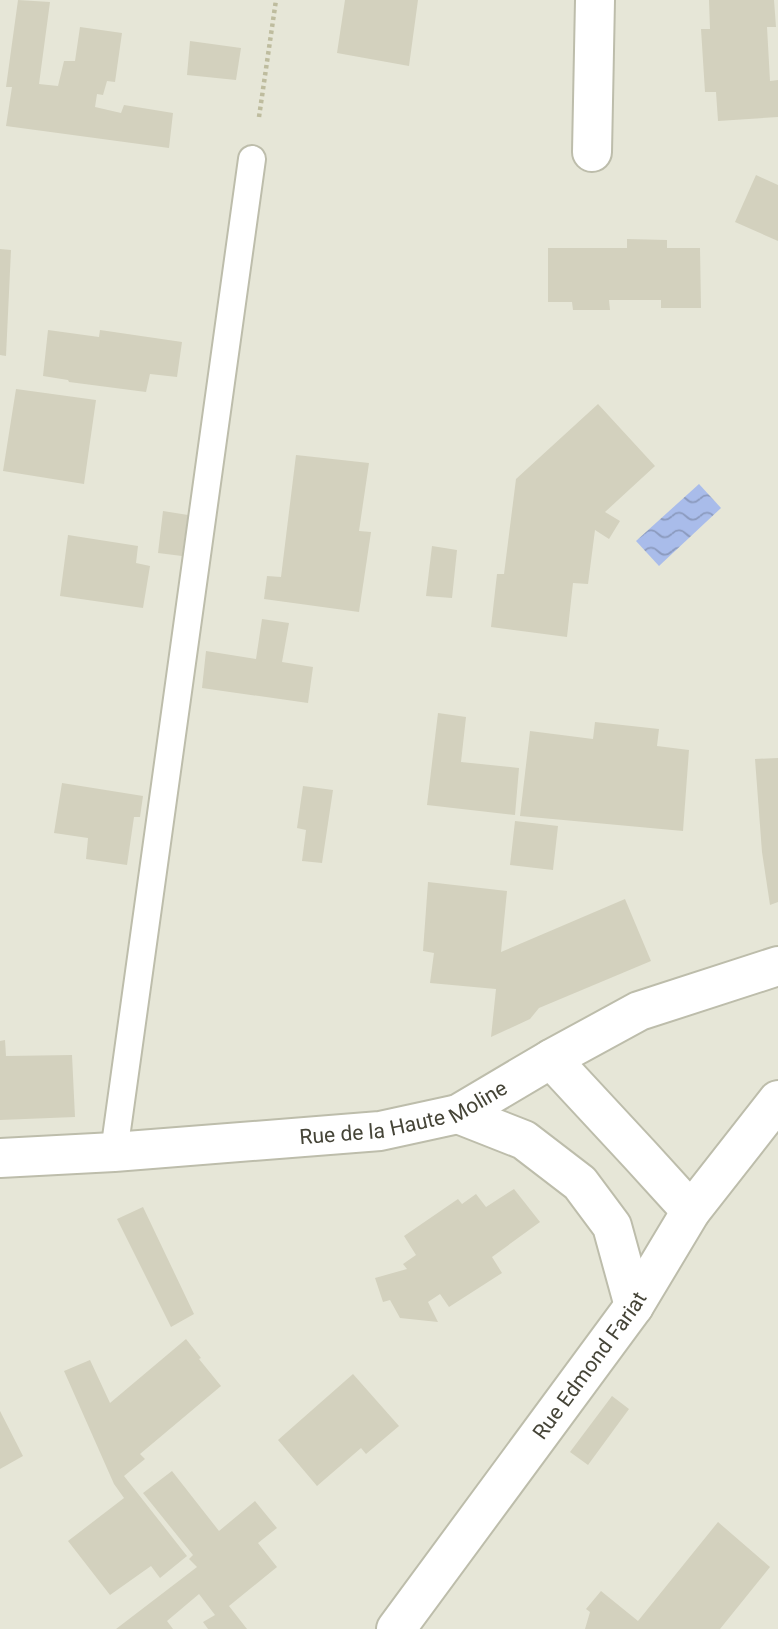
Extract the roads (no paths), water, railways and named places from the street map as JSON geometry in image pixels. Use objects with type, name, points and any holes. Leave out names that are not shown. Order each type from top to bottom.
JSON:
[{"type":"street","points":[[592,152],[595,0]]},
{"type":"street","name":"Rue de la Haute Moline","points":[[0,1158],[380,1131],[458,1114],[551,1059],[639,1012],[778,967]]},
{"type":"street","points":[[551,1059],[691,1211]]},
{"type":"street","name":"Rue Edmond Fariat","points":[[396,1629],[634,1306],[691,1211],[778,1100]]},
{"type":"street","points":[[458,1114],[524,1140],[580,1183],[612,1226],[634,1306]]},
{"type":"lane","points":[[114,1152],[252,159]]},
{"type":"water","points":[[699,484],[721,508],[659,566],[636,541]]}]
